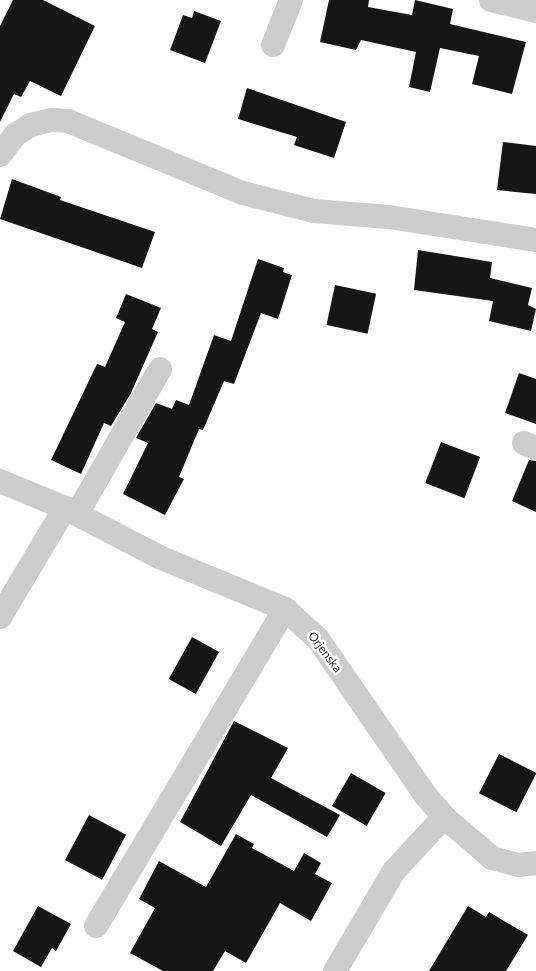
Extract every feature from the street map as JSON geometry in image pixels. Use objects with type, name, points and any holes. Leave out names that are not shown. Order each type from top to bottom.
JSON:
[{"type":"street","points":[[273,45],[291,0]]},
{"type":"street","points":[[491,0],[536,11]]},
{"type":"street","points":[[0,155],[15,135],[31,125],[51,120],[68,121],[244,193],[314,211],[389,217],[536,240]]},
{"type":"street","points":[[0,617],[71,511],[160,369]]},
{"type":"street","name":"Orjenska","points":[[0,481],[71,511],[159,557],[285,610],[318,639],[426,796],[444,817],[492,858],[518,865],[536,863]]},
{"type":"street","points":[[96,926],[285,610]]},
{"type":"street","points":[[335,971],[394,871],[444,817]]},
{"type":"building","points":[[13,0],[43,0],[95,26],[61,96],[30,81],[21,97],[14,94],[0,122],[0,26]]},
{"type":"building","points":[[329,0],[369,0],[368,7],[412,15],[415,0],[453,9],[450,24],[526,42],[512,94],[472,84],[479,56],[440,48],[430,92],[409,87],[416,52],[361,40],[356,50],[320,42]]},
{"type":"building","points":[[194,11],[221,21],[205,63],[170,50],[183,15],[192,18]]},
{"type":"building","points":[[247,88],[346,122],[334,158],[294,145],[297,137],[238,119]]},
{"type":"building","points":[[503,142],[536,146],[536,194],[497,190]]},
{"type":"building","points":[[12,179],[61,197],[60,200],[155,232],[142,268],[0,219]]},
{"type":"building","points":[[418,250],[492,262],[490,278],[532,288],[528,305],[536,309],[531,331],[489,321],[493,301],[414,290]]},
{"type":"building","points":[[258,259],[284,268],[283,272],[292,275],[278,319],[261,313],[234,384],[224,381],[203,430],[199,429],[179,477],[184,479],[165,515],[123,494],[148,443],[136,438],[156,403],[172,409],[176,400],[189,405],[214,335],[231,341]]},
{"type":"building","points":[[335,285],[376,294],[368,334],[326,325]]},
{"type":"building","points":[[126,294],[161,308],[152,329],[158,332],[131,393],[111,426],[104,423],[81,474],[51,460],[97,364],[105,367],[125,322],[116,318]]},
{"type":"building","points":[[519,373],[536,379],[536,424],[505,413]]},
{"type":"building","points":[[441,442],[480,457],[464,498],[425,483]]},
{"type":"building","points":[[529,460],[536,461],[536,512],[512,501]]},
{"type":"building","points":[[192,637],[219,652],[196,694],[169,679]]},
{"type":"building","points":[[234,721],[288,748],[271,778],[340,815],[327,837],[251,795],[221,846],[180,822]]},
{"type":"building","points":[[499,754],[536,773],[516,812],[479,793]]},
{"type":"building","points":[[351,773],[386,793],[367,826],[332,806]]},
{"type":"building","points":[[89,815],[126,835],[102,880],[65,860]]},
{"type":"building","points":[[236,834],[254,844],[252,848],[294,871],[304,853],[321,863],[315,874],[332,883],[311,921],[280,903],[246,963],[225,951],[213,971],[163,971],[130,953],[155,908],[139,899],[159,861],[206,887]]},
{"type":"building","points":[[38,906],[71,924],[56,951],[52,948],[41,967],[13,951]]},
{"type":"building","points":[[468,906],[486,917],[489,912],[528,935],[506,971],[429,971]]}]
